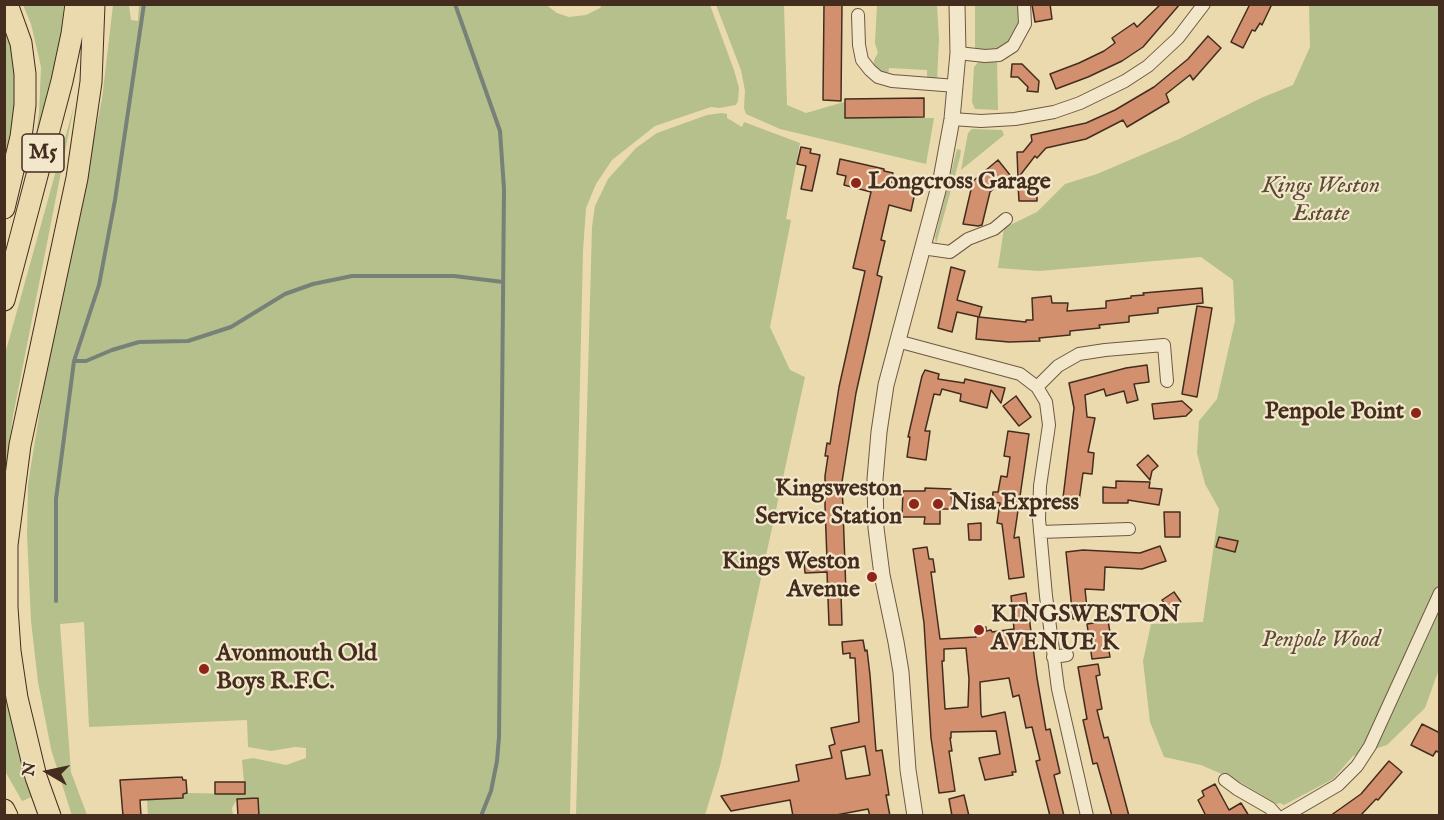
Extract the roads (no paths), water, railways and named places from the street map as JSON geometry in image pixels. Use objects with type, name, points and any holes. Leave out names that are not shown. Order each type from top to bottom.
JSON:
[{"type":"highway","name":"M5","points":[[4,208],[21,137],[25,105],[25,74],[21,43],[7,4]]},
{"type":"highway","name":"M5","points":[[4,300],[62,81],[76,4]]},
{"type":"highway","points":[[50,816],[36,777],[17,698],[8,618],[7,555],[20,445],[77,178],[91,82],[94,4]]},
{"type":"highway","points":[[4,810],[8,816]]},
{"type":"street","points":[[915,816],[908,770],[901,672],[882,575],[875,501],[879,432],[886,385],[941,179],[952,119],[958,53],[957,4]]},
{"type":"street","points":[[958,53],[999,55],[1013,46],[1025,24],[1024,4]]},
{"type":"street","points":[[952,119],[981,121],[1015,119],[1054,112],[1080,103],[1125,81],[1148,66],[1178,38],[1204,4]]},
{"type":"street","points":[[858,15],[862,60],[879,77],[892,81],[956,86]]},
{"type":"street","points":[[922,248],[950,252],[968,239],[994,230],[1006,219]]},
{"type":"street","points":[[897,341],[1014,372],[1026,377],[1037,387],[1046,402],[1049,417],[1040,486],[1040,532],[1053,657],[1064,722],[1087,816]]},
{"type":"street","points":[[1037,387],[1053,370],[1079,354],[1164,345],[1167,381]]},
{"type":"street","points":[[1040,532],[1129,529]]},
{"type":"street","points":[[1286,816],[1338,785],[1357,766],[1370,746],[1440,594]]},
{"type":"street","points":[[1053,657],[1067,655]]},
{"type":"street","points":[[1225,780],[1270,807],[1277,816]]},
{"type":"waterway","points":[[144,4],[115,200],[99,285],[74,361],[86,361],[139,342],[188,341],[231,327],[285,294],[313,284],[352,276],[454,276],[503,282]]},
{"type":"waterway","points":[[455,4],[500,131],[504,189],[499,737],[491,791],[481,816]]},
{"type":"waterway","points":[[56,601],[56,499],[74,361]]},
{"type":"place","name":"Longcross Garage","points":[[856,183]]},
{"type":"place","name":"Penpole Point","points":[[1416,413]]},
{"type":"place","name":"Kingsweston Service Station","points":[[914,504]]},
{"type":"place","name":"Nisa Express","points":[[938,504]]},
{"type":"place","name":"Kings Weston Avenue","points":[[872,577]]},
{"type":"place","name":"KINGSWESTON AVENUE K","points":[[979,630]]},
{"type":"place","name":"Avonmouth Old Boys R.F.C.","points":[[204,669]]},
{"type":"park label","name":"Kings Weston Estate","points":[[1321,201]]},
{"type":"park label","name":"Penpole Wood","points":[[1321,641]]}]
